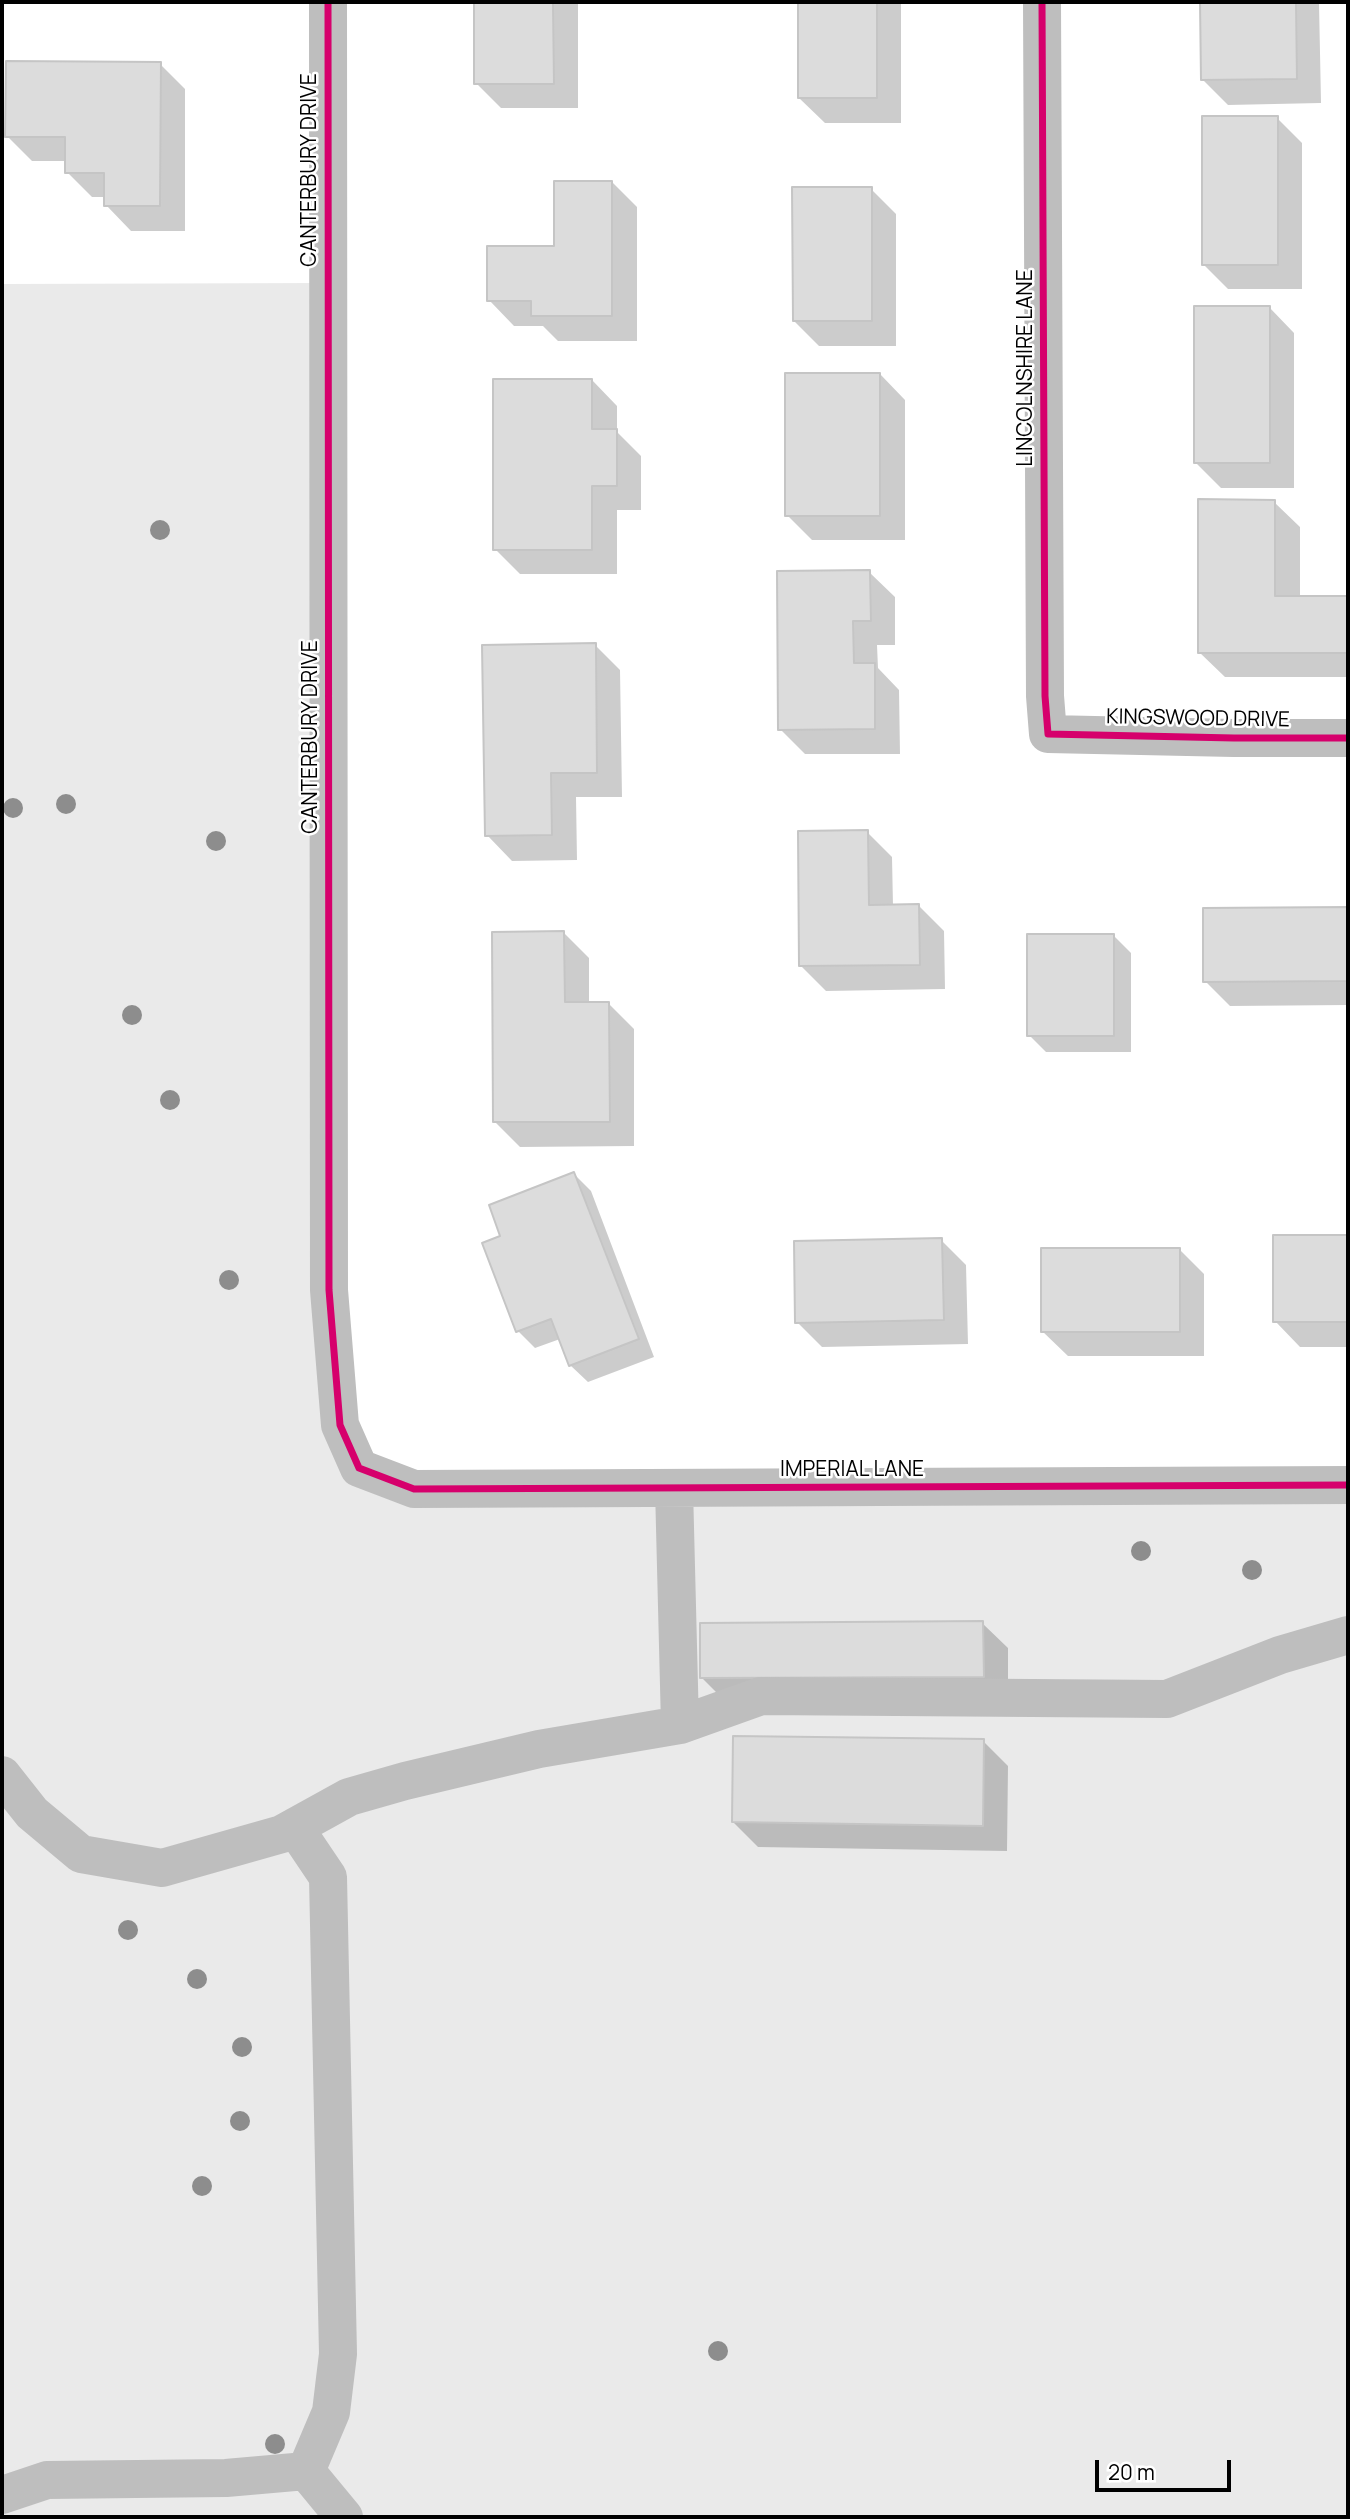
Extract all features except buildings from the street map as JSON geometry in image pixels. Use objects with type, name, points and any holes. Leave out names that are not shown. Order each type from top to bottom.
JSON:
[{"type":"street","name":"CANTERBURY DRIVE","points":[[328,2],[329,1290],[340,1425],[359,1468]]},
{"type":"street","name":"LINCOLNSHIRE LANE","points":[[1042,2],[1045,682],[1048,734]]},
{"type":"street","name":"KINGSWOOD DRIVE","points":[[1048,734],[1348,738]]},
{"type":"street","name":"IMPERIAL LANE","points":[[359,1468],[414,1489],[1348,1485]]},
{"type":"street","points":[[674,1488],[680,1725]]},
{"type":"street","points":[[2,1775],[32,1813],[81,1854],[162,1868],[295,1829],[349,1797],[539,1749],[680,1725],[761,1696],[1167,1699],[1280,1655],[1348,1635]]},
{"type":"street","points":[[295,1829],[328,1877],[338,2354],[331,2412],[306,2470]]},
{"type":"street","points":[[2,2495],[47,2480],[226,2478],[306,2470]]},
{"type":"street","points":[[306,2470],[344,2517]]},
{"type":"shaded area","points":[[328,283],[340,1425],[414,1489],[1348,1485],[1348,2517],[2,2517],[2,284]]},
{"type":"cycle path","points":[[328,2],[329,1290],[340,1425],[359,1468],[414,1489],[1348,1485]]},
{"type":"cycle path","points":[[1042,2],[1045,696],[1048,734],[1348,738]]}]
